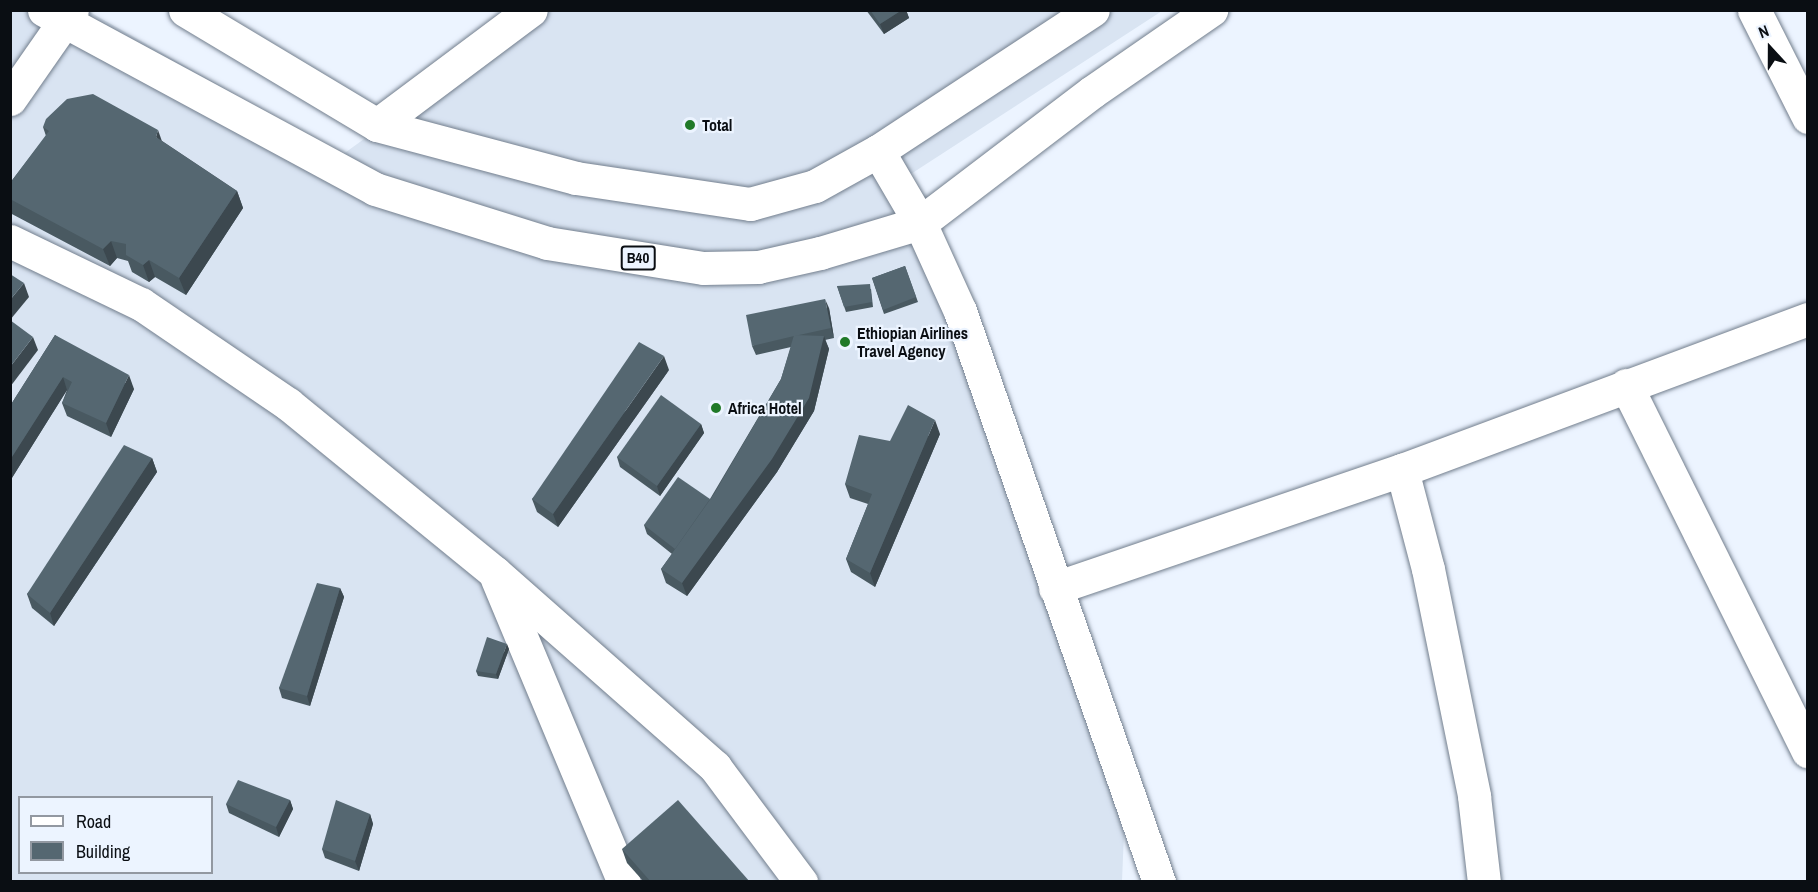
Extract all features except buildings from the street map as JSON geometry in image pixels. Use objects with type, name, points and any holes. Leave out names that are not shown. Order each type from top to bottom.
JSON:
[{"type":"main road","points":[[184,10],[377,125],[576,178],[750,204],[815,186],[878,151],[1093,10]]},
{"type":"main road","points":[[377,125],[531,10]]},
{"type":"main road","name":"B40","points":[[60,15],[375,189],[547,243],[703,268],[758,267],[820,254],[920,223],[1092,92],[1211,10]]},
{"type":"main road","points":[[1754,10],[1808,117]]},
{"type":"main road","points":[[10,99],[60,15]]},
{"type":"main road","points":[[878,151],[920,223],[960,311],[1054,588],[1159,882]]},
{"type":"main road","points":[[10,241],[141,304],[288,404],[494,572],[715,767],[801,882]]},
{"type":"main road","points":[[1054,588],[1402,470],[1808,319]]},
{"type":"main road","points":[[1626,385],[1808,751]]},
{"type":"main road","points":[[1402,470],[1428,569],[1474,796],[1484,882]]},
{"type":"main road","points":[[494,572],[624,882]]},
{"type":"shaded area","points":[[10,11],[88,11],[342,155],[540,11],[1162,11],[897,183],[1047,581],[1124,833],[1122,881],[11,881]]},
{"type":"place","name":"Total","points":[[690,125]]},
{"type":"place","name":"Ethiopian Airlines Travel Agency","points":[[845,342]]},
{"type":"place","name":"Africa Hotel","points":[[716,408]]}]
